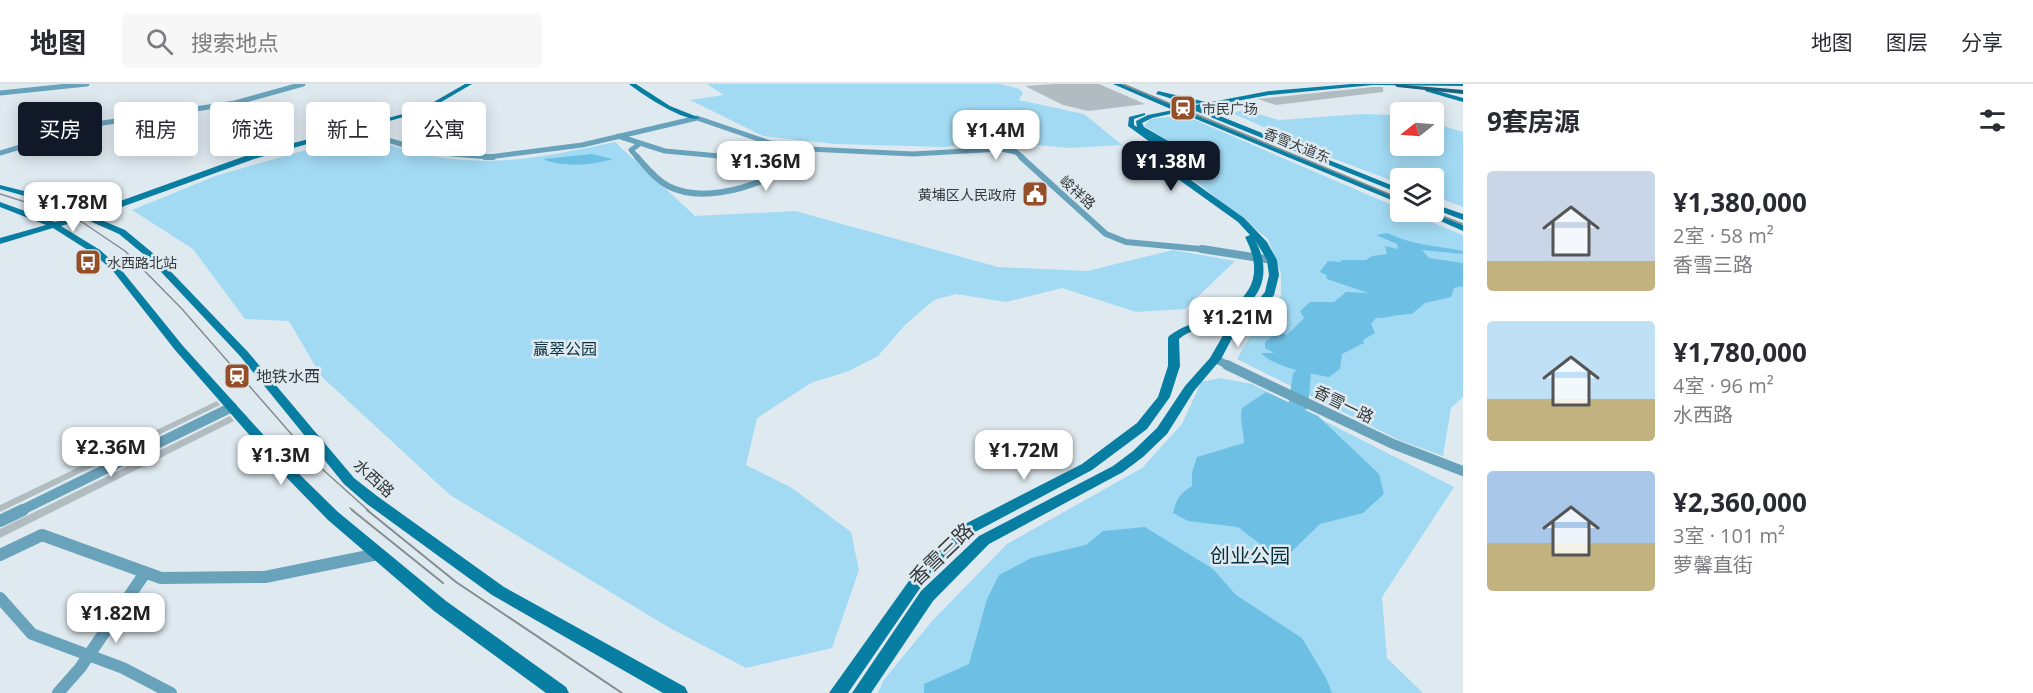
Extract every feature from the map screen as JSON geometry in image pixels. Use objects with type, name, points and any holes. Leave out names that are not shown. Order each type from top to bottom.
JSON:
[{"type":"main road","points":[[1442,84],[1463,91]]},
{"type":"main road","points":[[1458,84],[1463,85]]},
{"type":"main road","points":[[1397,85],[1463,91]]},
{"type":"street","points":[[0,93],[87,84]]},
{"type":"street","points":[[0,153],[88,126],[235,104],[303,84]]},
{"type":"street","points":[[85,214],[232,160],[399,114],[429,102],[463,84]]},
{"type":"street","points":[[390,119],[421,109],[469,84]]},
{"type":"street","name":"峻祥路","points":[[633,84],[668,107],[770,143],[808,149],[913,154],[995,149],[1009,151],[1016,153],[1106,234],[1126,242],[1184,246],[1272,260]]},
{"type":"street","name":"峻祥路","points":[[639,84],[697,118]]},
{"type":"street","name":"香雪大道东","points":[[1116,84],[1390,197]]},
{"type":"street","name":"香雪大道东","points":[[1136,84],[1390,187]]},
{"type":"street","points":[[1272,260],[1251,229],[1170,168],[1175,153],[1171,144],[1139,124],[1143,118],[1258,92],[1336,84]]},
{"type":"street","points":[[1192,107],[1286,91],[1373,84],[1458,84]]},
{"type":"street","points":[[1427,90],[1463,100]]},
{"type":"street","points":[[1158,93],[1183,100],[1213,102]]},
{"type":"street","points":[[1226,102],[1220,110],[1220,116],[1235,124]]},
{"type":"street","points":[[837,692],[931,561],[970,528],[1087,467],[1130,437],[1164,397],[1174,366],[1173,339],[1184,329],[1222,318],[1244,302],[1259,281],[1259,257],[1250,238],[1239,226],[1163,169],[1161,163],[1165,150],[1136,130],[1129,122],[1134,116],[1177,110]]},
{"type":"street","points":[[390,141],[428,152],[489,157],[544,152],[697,118]]},
{"type":"street","points":[[618,136],[638,145],[695,156],[754,161],[769,167],[774,172],[773,176],[718,192],[689,193],[665,185],[631,150],[638,145]]},
{"type":"street","points":[[0,239],[85,214],[242,160],[306,143]]},
{"type":"street","name":"水西路","points":[[0,187],[24,192],[85,214],[122,232],[152,256],[244,354],[349,481],[498,591],[680,693]]},
{"type":"street","points":[[0,204],[50,223],[97,252],[116,269],[179,348],[315,498],[440,606],[560,693]]},
{"type":"street","points":[[1444,210],[1463,217]]},
{"type":"street","points":[[1444,220],[1463,228]]},
{"type":"street","name":"香雪三路","points":[[861,693],[927,596],[984,540],[1118,469],[1162,431],[1189,389],[1215,359],[1233,327],[1252,314],[1270,293],[1274,284],[1272,260]]},
{"type":"street","name":"香雪一路","points":[[1215,359],[1416,454],[1463,471]]},
{"type":"street","points":[[0,521],[232,408]]},
{"type":"street","points":[[0,555],[42,535],[161,578],[265,577],[378,554]]},
{"type":"street","points":[[58,693],[89,655],[145,573]]},
{"type":"street","points":[[0,598],[32,634],[123,668],[171,693]]},
{"type":"green space","points":[[707,84],[1000,84],[1020,89],[1023,93],[1019,100],[1084,114],[1122,145],[1070,148],[1036,145],[1003,137],[946,147],[835,144],[763,136],[690,100],[724,95]]},
{"type":"green space","name":"市民广场","points":[[1244,110],[1279,120],[1362,114],[1390,115],[1390,156],[1444,156],[1444,126],[1463,132],[1463,207],[1444,200],[1444,168],[1390,168],[1390,180],[1332,158],[1232,113]]},
{"type":"green space","name":"市民广场","points":[[1168,117],[1195,120],[1390,204],[1390,222],[1431,222],[1463,235],[1463,397],[1451,408],[1443,456],[1399,440],[1237,359],[1258,322],[1281,296],[1281,273],[1268,239],[1179,168],[1185,160],[1183,149],[1144,126],[1150,119]]},
{"type":"green space","name":"赢翠公园","points":[[615,142],[695,216],[795,211],[998,267],[1087,271],[1173,250],[1235,261],[1185,309],[1136,312],[1062,288],[1006,302],[956,294],[934,300],[905,325],[878,356],[849,371],[811,383],[757,418],[746,465],[792,488],[851,532],[859,570],[832,648],[746,668],[668,627],[450,495],[321,376],[289,321],[245,319],[193,249],[132,210],[218,175],[285,156],[294,156],[294,154],[306,150],[306,156],[390,156],[390,145],[402,149],[402,156],[432,156],[483,161],[541,156]]},
{"type":"green space","name":"创业公园","points":[[1220,378],[1252,384],[1454,487],[1382,597],[1387,658],[1423,693],[878,693],[883,681],[932,621],[1007,544],[1142,468],[1182,424],[1201,382]]},
{"type":"shaded area","points":[[592,154],[613,159],[578,165],[559,164],[543,159]]},
{"type":"shaded area","points":[[1387,233],[1416,243],[1463,251],[1463,254],[1422,250],[1429,258],[1463,263],[1463,286],[1454,288],[1451,297],[1425,303],[1412,314],[1376,318],[1371,324],[1375,333],[1363,340],[1364,343],[1342,354],[1340,369],[1329,377],[1283,366],[1261,353],[1274,353],[1265,348],[1265,342],[1279,332],[1287,335],[1304,318],[1300,311],[1310,302],[1334,302],[1346,292],[1368,293],[1327,279],[1326,275],[1320,272],[1328,261],[1366,260],[1372,256],[1387,254],[1385,246],[1398,249],[1397,244],[1376,235]]},
{"type":"shaded area","points":[[1266,392],[1318,416],[1379,474],[1384,494],[1363,513],[1320,524],[1289,554],[1269,551],[1238,527],[1188,521],[1173,513],[1179,497],[1192,486],[1192,473],[1197,457],[1244,443],[1242,408]]},
{"type":"shaded area","points":[[1145,527],[1213,569],[1236,595],[1302,638],[1326,678],[1332,693],[924,693],[924,684],[969,664],[987,599],[999,575],[1031,558],[1086,545],[1103,531]]},
{"type":"building","points":[[1099,84],[1145,104],[1088,111],[1063,105],[1025,86]]},
{"type":"building","points":[[1383,87],[1383,92],[1276,105],[1258,99]]},
{"type":"building","points":[[217,401],[220,405],[0,512],[0,505]]},
{"type":"building","points":[[230,416],[234,421],[0,538],[0,529]]},
{"type":"waterway","points":[[1298,407],[1302,373]]},
{"type":"tram line","points":[[1123,84],[1390,194]]},
{"type":"tram line","points":[[0,194],[76,218],[125,251],[182,309],[321,468],[369,511]]},
{"type":"tram line","points":[[1444,217],[1463,224]]},
{"type":"tram line","points":[[350,508],[354,511]]},
{"type":"tram line","points":[[352,510],[443,583]]},
{"type":"tram line","points":[[367,510],[456,582],[622,693]]},
{"type":"place","name":"市民广场","points":[[1183,108]]},
{"type":"place","name":"黄埔区人民政府","points":[[1035,194]]},
{"type":"place","name":"水西路北站","points":[[88,262]]},
{"type":"place","name":"地铁水西","points":[[237,376]]}]
